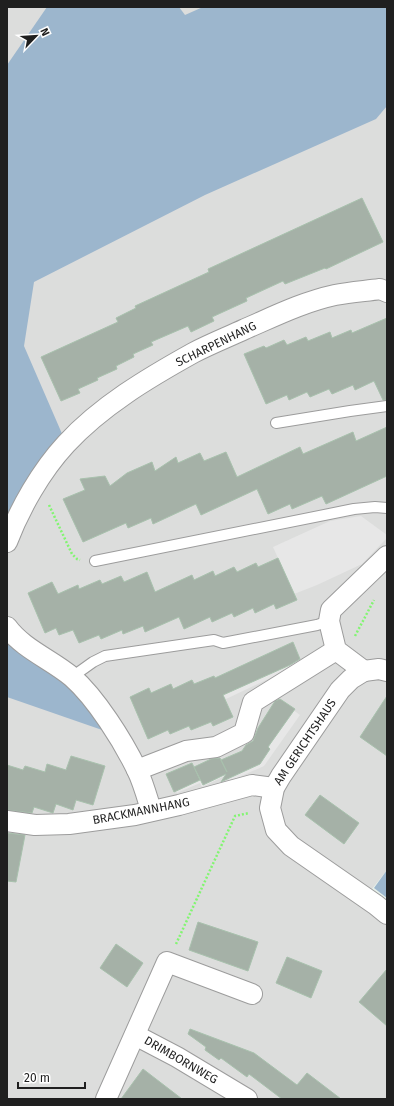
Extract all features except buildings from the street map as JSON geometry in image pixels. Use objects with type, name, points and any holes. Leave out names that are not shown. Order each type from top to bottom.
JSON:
[{"type":"street","name":"SCHARPENHANG","points":[[38,481],[65,445],[86,424],[106,408],[144,383],[194,353],[294,307],[336,295],[380,290],[387,292]]},
{"type":"street","points":[[7,542],[22,507],[38,481]]},
{"type":"street","points":[[387,556],[331,610],[329,621],[340,653],[364,671],[379,668],[387,671]]},
{"type":"street","points":[[7,627],[11,633],[72,677],[85,691],[112,727],[137,770],[151,810]]},
{"type":"street","points":[[137,770],[186,751],[216,747],[244,734],[253,702],[340,653]]},
{"type":"street","name":"AM GERICHTSHAUS","points":[[364,671],[351,679],[340,690],[281,776],[274,788],[270,808],[276,830],[291,846],[387,914]]},
{"type":"street","name":"BRACKMANNHANG","points":[[7,821],[35,825],[69,824],[135,815],[151,810],[179,805],[252,785],[274,788]]},
{"type":"street","points":[[106,1099],[167,962],[252,994]]},
{"type":"street","name":"DRIMBORNWEG","points":[[135,1035],[177,1057],[247,1099]]},
{"type":"lane","points":[[276,423],[350,410],[387,406]]},
{"type":"lane","points":[[95,561],[354,509],[375,506],[387,508]]},
{"type":"lane","points":[[72,677],[92,662],[105,656],[214,640],[223,643],[317,625],[329,621]]},
{"type":"path","points":[[38,481],[72,554],[77,559],[84,561],[95,561]]},
{"type":"path","points":[[340,653],[376,596]]},
{"type":"path","points":[[167,962],[235,816],[270,808]]},
{"type":"shaded area","points":[[7,7],[387,7],[387,870],[364,899],[387,918],[387,1099],[7,1099]]},
{"type":"shaded area","points":[[47,7],[179,7],[185,15],[203,7],[387,7],[387,106],[376,119],[205,195],[34,282],[24,346],[63,436],[7,520],[7,65]]},
{"type":"shaded area","points":[[361,516],[387,535],[387,538],[362,564],[294,594],[273,547],[330,521]]},
{"type":"shaded area","points":[[7,636],[65,680],[105,731],[7,697]]},
{"type":"shaded area","points":[[293,642],[302,663],[226,699],[215,678]]},
{"type":"shaded area","points":[[281,701],[300,715],[264,766],[230,781],[227,775],[202,787],[200,783],[177,793],[169,776],[195,770],[219,758],[221,763],[250,750]]},
{"type":"shaded area","points":[[387,870],[387,898],[374,888]]}]
